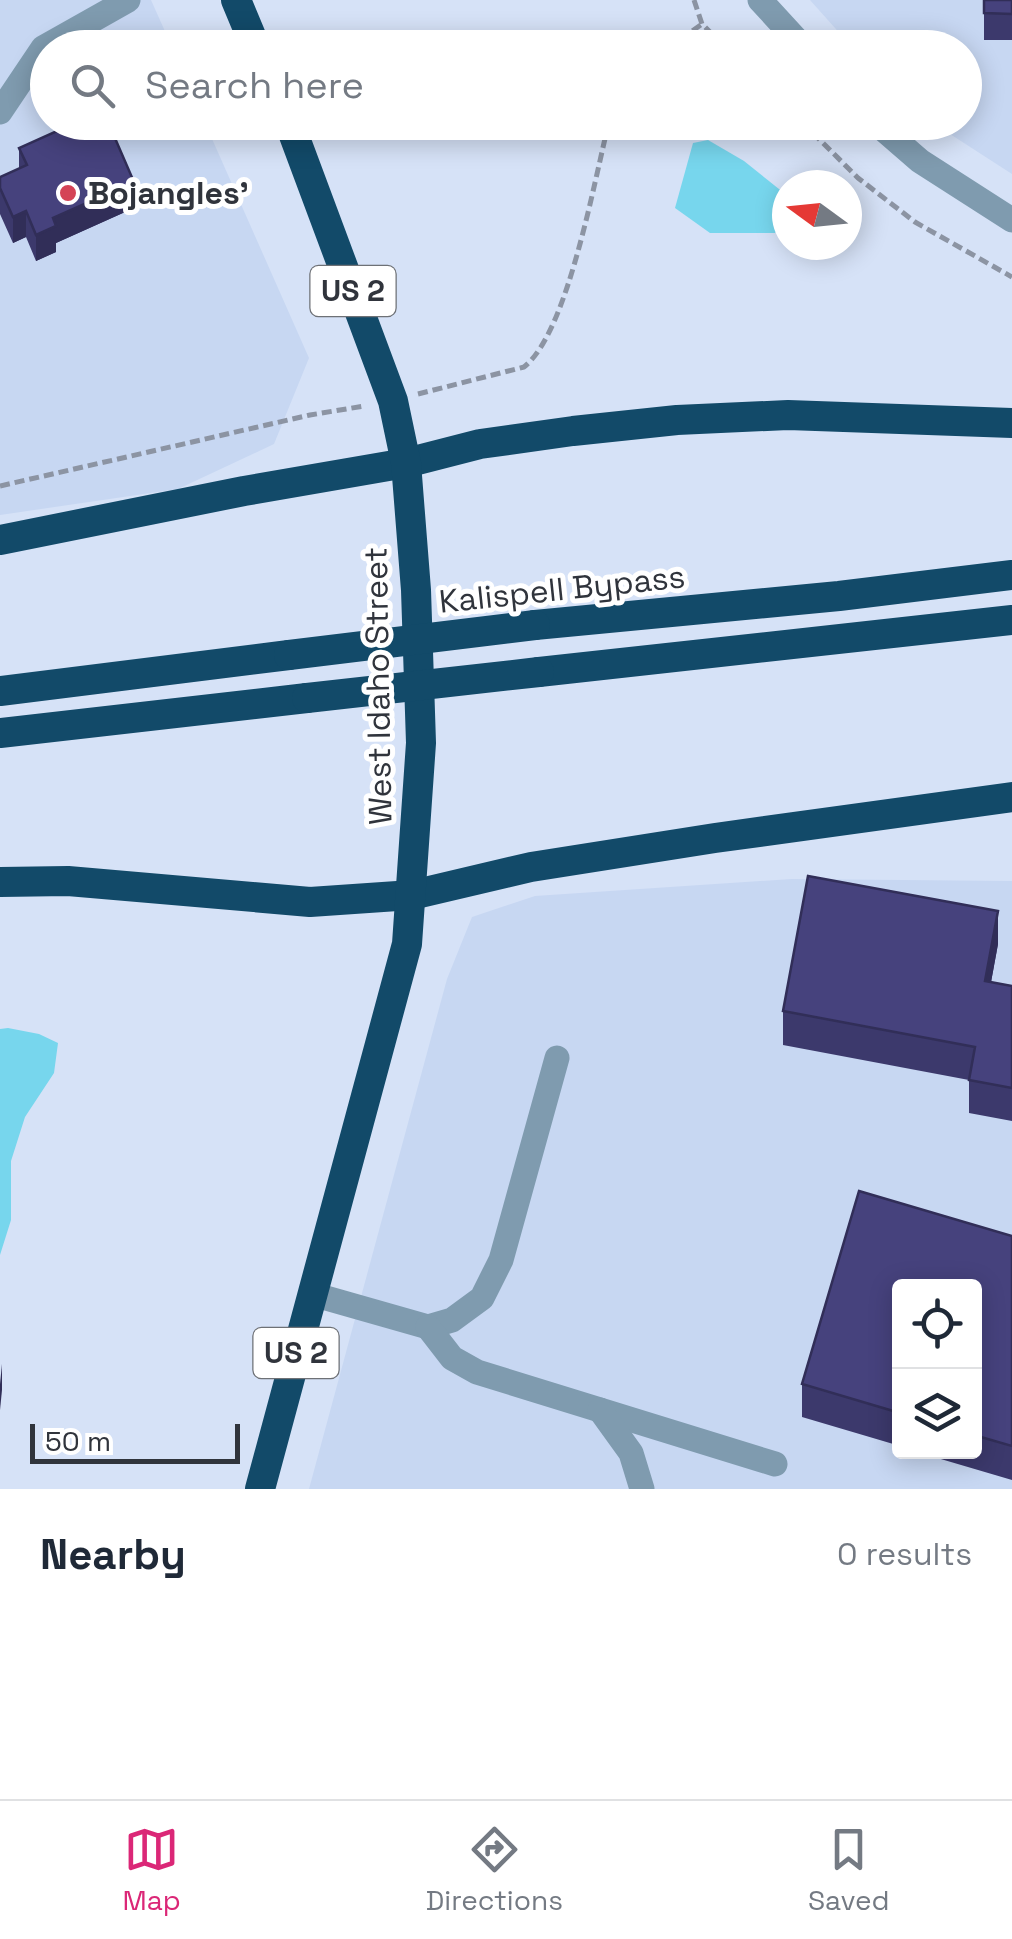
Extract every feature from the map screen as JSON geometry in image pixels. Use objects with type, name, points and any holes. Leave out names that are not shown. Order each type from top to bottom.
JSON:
[{"type":"highway","points":[[236,0],[248,30]]},
{"type":"highway","name":"West Idaho Street","points":[[260,1489],[407,944],[421,743],[416,590],[406,463],[393,402],[296,140]]},
{"type":"highway","points":[[0,540],[406,463],[480,444],[695,419],[788,414],[1012,424]]},
{"type":"highway","name":"Kalispell Bypass","points":[[0,691],[535,625],[1012,575]]},
{"type":"highway","points":[[0,733],[1012,620]]},
{"type":"highway","points":[[0,882],[68,881],[310,902],[412,895],[550,864],[1012,797]]},
{"type":"street","points":[[75,30],[128,0]]},
{"type":"street","points":[[760,0],[788,30]]},
{"type":"street","points":[[3,102],[30,66]]},
{"type":"street","points":[[895,140],[920,162],[1012,220]]},
{"type":"street","points":[[312,1294],[428,1327],[452,1320],[482,1298],[501,1260],[557,1058]]},
{"type":"street","points":[[428,1327],[452,1358],[477,1372],[775,1464]]},
{"type":"street","points":[[600,1410],[632,1453],[642,1489]]},
{"type":"path","points":[[694,0],[708,30]]},
{"type":"path","points":[[694,30],[702,24]]},
{"type":"path","points":[[820,140],[858,178],[916,222],[1012,277]]},
{"type":"shaded area","points":[[0,0],[151,0],[164,30],[30,30],[30,140],[213,140],[309,358],[274,444],[178,489],[0,515]]},
{"type":"shaded area","points":[[810,0],[1012,0],[1012,174],[959,140],[982,140],[982,30],[837,30]]},
{"type":"shaded area","points":[[792,879],[1012,881],[1012,1489],[309,1489],[447,979],[472,917],[535,896]]},
{"type":"water","points":[[708,140],[772,183],[772,233],[710,233],[675,208],[693,143]]},
{"type":"water","points":[[0,1029],[39,1034],[58,1043],[54,1073],[25,1117],[11,1161],[11,1220],[0,1255]]},
{"type":"building","points":[[984,0],[1012,0],[1012,14],[984,13]]},
{"type":"building","points":[[37,140],[116,140],[134,182],[53,218],[56,226],[36,235],[26,211],[13,217],[0,188],[0,177],[27,165],[19,148]]},
{"type":"building","points":[[808,876],[998,911],[985,981],[1012,986],[1012,1088],[969,1080],[975,1047],[783,1011]]},
{"type":"building","points":[[859,1191],[1012,1236],[1012,1446],[982,1437],[982,1279],[892,1279],[892,1411],[802,1384]]},
{"type":"place","name":"Bojangles'","points":[[68,193]]}]
